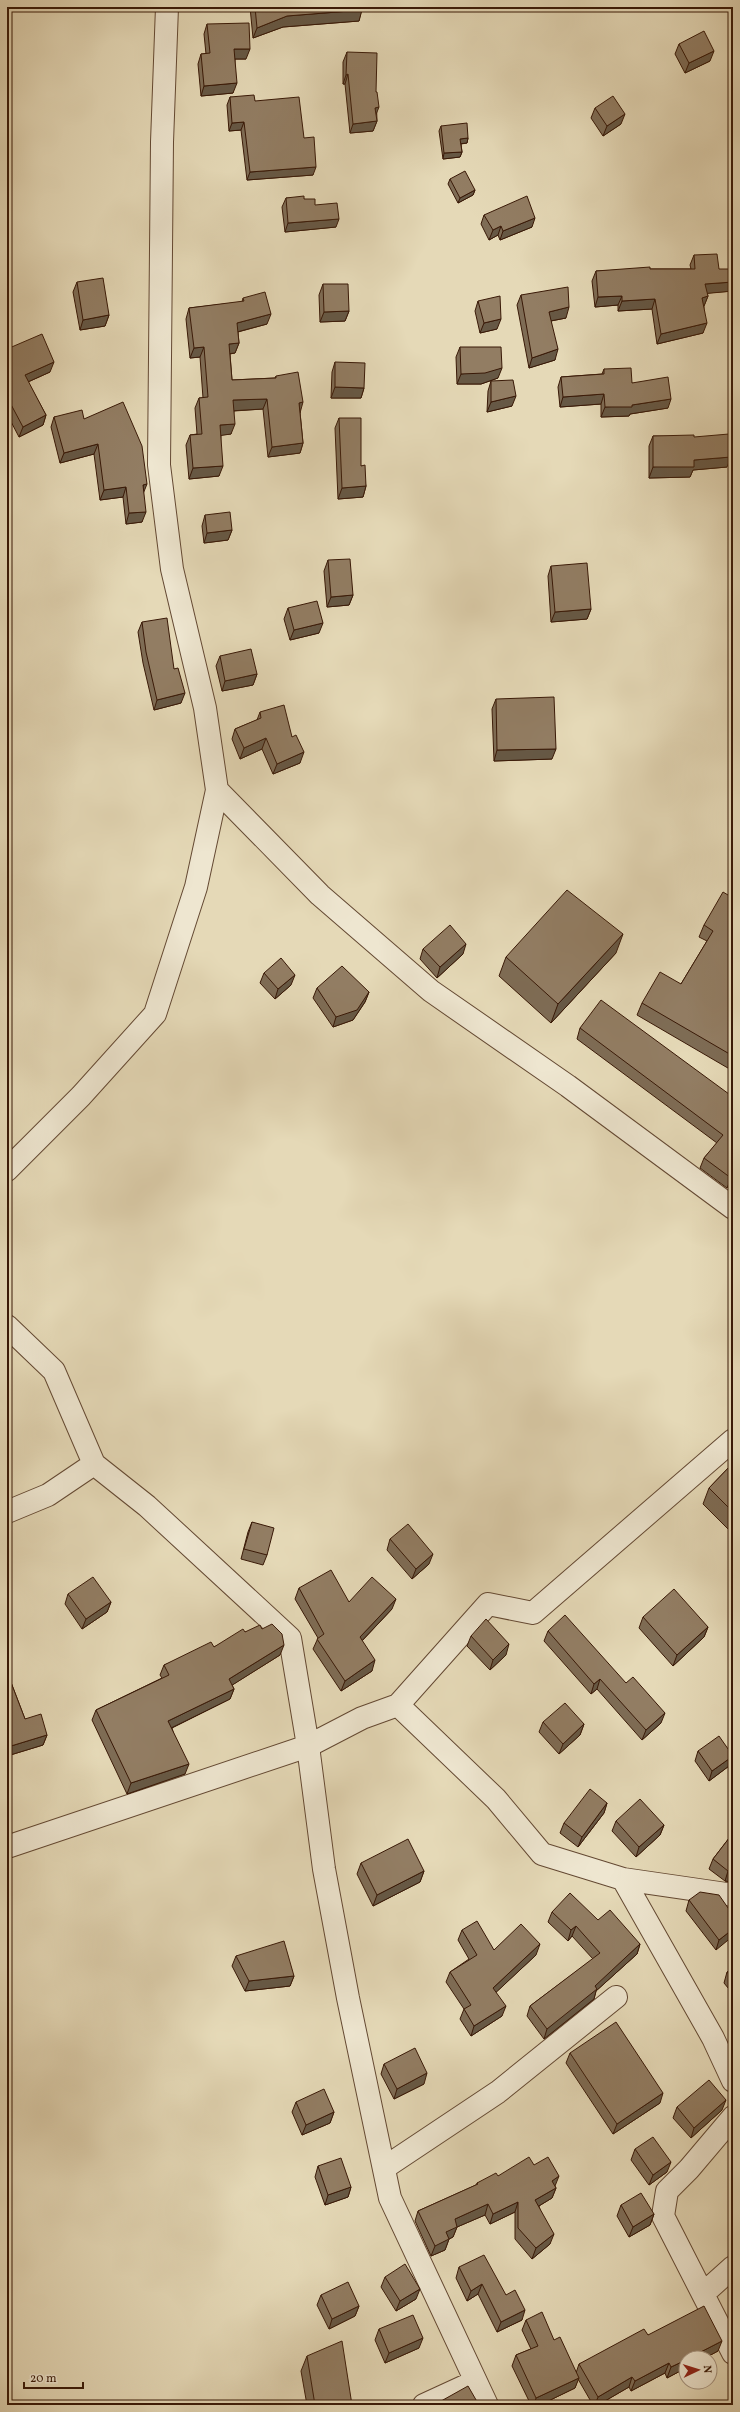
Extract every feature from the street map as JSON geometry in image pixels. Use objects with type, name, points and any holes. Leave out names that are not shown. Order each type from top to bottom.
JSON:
[{"type":"street","points":[[7,1170],[81,1096],[155,1014],[196,887],[217,790],[205,708],[172,569],[159,465],[162,165],[167,7]]},
{"type":"street","points":[[217,790],[320,895],[431,991],[568,1086],[733,1208]]},
{"type":"street","points":[[7,1326],[54,1371],[94,1464],[147,1506],[290,1638],[308,1746],[324,1868],[348,1998],[390,2198],[474,2382],[487,2405]]},
{"type":"street","points":[[7,1847],[308,1746],[362,1718],[398,1705],[488,1604],[533,1612],[733,1440]]},
{"type":"street","points":[[7,1512],[48,1494],[94,1464]]},
{"type":"street","points":[[398,1705],[496,1800],[542,1854],[623,1879],[733,1894]]},
{"type":"street","points":[[623,1879],[713,2038],[733,2081]]},
{"type":"street","points":[[384,2168],[498,2092],[616,1997]]},
{"type":"street","points":[[733,2117],[689,2169],[666,2191],[663,2216],[704,2293],[733,2353]]},
{"type":"street","points":[[704,2293],[733,2267]]},
{"type":"street","points":[[424,2405],[474,2382]]},
{"type":"building","points":[[255,7],[362,7],[362,10],[287,16],[257,28]]},
{"type":"building","points":[[249,23],[250,49],[234,49],[237,83],[204,86],[201,54],[210,53],[207,24]]},
{"type":"building","points":[[704,31],[714,51],[689,63],[679,44]]},
{"type":"building","points":[[347,52],[377,53],[376,92],[379,107],[375,108],[377,121],[353,124],[348,74],[346,75]]},
{"type":"building","points":[[254,95],[255,101],[299,97],[304,138],[314,137],[316,167],[250,172],[244,122],[232,123],[230,97]]},
{"type":"building","points":[[613,96],[625,114],[607,126],[595,108]]},
{"type":"building","points":[[467,123],[468,138],[460,139],[462,152],[444,153],[441,126]]},
{"type":"building","points":[[465,171],[475,190],[460,198],[450,179]]},
{"type":"building","points":[[304,196],[304,199],[315,199],[315,205],[337,203],[339,219],[288,223],[286,198]]},
{"type":"building","points":[[527,196],[535,218],[503,231],[501,226],[493,230],[484,215]]},
{"type":"building","points":[[717,254],[719,269],[733,269],[733,282],[705,284],[708,296],[702,298],[707,323],[661,334],[655,299],[622,301],[622,296],[598,297],[596,271],[650,267],[650,269],[695,269],[694,255]]},
{"type":"building","points":[[103,278],[109,315],[83,320],[77,282]]},
{"type":"building","points":[[323,284],[348,284],[349,311],[324,312]]},
{"type":"building","points":[[568,287],[569,307],[549,312],[558,349],[532,358],[521,295]]},
{"type":"building","points":[[265,292],[271,314],[237,323],[239,343],[229,344],[232,380],[276,378],[276,376],[298,372],[303,402],[299,403],[303,443],[272,447],[267,399],[233,400],[235,424],[220,425],[223,466],[193,468],[190,435],[202,434],[199,398],[208,397],[204,347],[194,348],[189,308],[244,301],[243,298]]},
{"type":"building","points":[[500,296],[501,319],[484,323],[478,301]]},
{"type":"building","points":[[42,334],[54,362],[25,375],[46,415],[23,427],[7,397],[7,349]]},
{"type":"building","points":[[460,347],[501,347],[502,368],[485,373],[461,374]]},
{"type":"building","points":[[335,362],[365,363],[364,388],[335,387]]},
{"type":"building","points":[[631,368],[632,383],[668,377],[671,399],[632,405],[632,407],[605,407],[604,394],[563,397],[561,377],[604,374],[604,369]]},
{"type":"building","points":[[513,380],[516,396],[491,402],[491,381]]},
{"type":"building","points":[[123,402],[142,446],[147,484],[143,485],[146,512],[129,513],[126,487],[104,490],[98,444],[64,453],[54,417],[82,410],[84,419]]},
{"type":"building","points":[[339,418],[361,418],[361,466],[365,465],[366,486],[342,488]]},
{"type":"building","points":[[729,434],[731,457],[694,460],[694,467],[653,467],[653,436],[694,435],[694,437]]},
{"type":"building","points":[[230,512],[232,530],[207,533],[205,515]]},
{"type":"building","points":[[350,559],[353,595],[331,597],[328,560]]},
{"type":"building","points":[[587,563],[591,609],[555,612],[551,566]]},
{"type":"building","points":[[317,601],[323,623],[294,630],[288,608]]},
{"type":"building","points":[[167,618],[174,669],[178,668],[185,693],[157,700],[146,652],[142,622]]},
{"type":"building","points":[[251,649],[257,674],[225,681],[220,656]]},
{"type":"building","points":[[554,697],[556,749],[497,750],[496,699]]},
{"type":"building","points":[[284,705],[292,737],[296,735],[304,752],[277,764],[266,738],[244,748],[235,729],[261,718],[260,712]]},
{"type":"building","points":[[567,890],[623,934],[558,1004],[506,957]]},
{"type":"building","points":[[723,892],[733,898],[733,1056],[642,1003],[660,972],[681,984],[713,931],[704,925]]},
{"type":"building","points":[[450,925],[466,944],[440,967],[423,949]]},
{"type":"building","points":[[281,958],[295,975],[278,989],[264,973]]},
{"type":"building","points":[[342,966],[369,992],[357,1010],[336,1017],[317,988]]},
{"type":"building","points":[[601,1000],[733,1097],[733,1175],[731,1178],[704,1158],[723,1135],[580,1028]]},
{"type":"building","points":[[733,1463],[733,1512],[709,1488]]},
{"type":"building","points":[[252,1522],[274,1528],[267,1555],[244,1549]]},
{"type":"building","points":[[408,1524],[433,1554],[416,1569],[390,1539]]},
{"type":"building","points":[[331,1570],[349,1602],[372,1577],[396,1599],[360,1637],[375,1660],[345,1681],[317,1639],[324,1634],[299,1588]]},
{"type":"building","points":[[93,1577],[111,1602],[86,1619],[68,1594]]},
{"type":"building","points":[[674,1589],[708,1627],[677,1655],[643,1617]]},
{"type":"building","points":[[565,1615],[626,1683],[633,1677],[665,1713],[646,1730],[600,1679],[594,1684],[548,1631]]},
{"type":"building","points":[[486,1619],[509,1644],[493,1660],[471,1636]]},
{"type":"building","points":[[272,1624],[282,1634],[284,1645],[229,1679],[234,1689],[168,1721],[189,1764],[131,1783],[96,1710],[169,1675],[164,1665],[211,1642],[214,1647],[243,1629],[245,1632],[260,1625],[262,1629]]},
{"type":"building","points":[[7,1672],[25,1719],[41,1714],[47,1735],[11,1746],[7,1733]]},
{"type":"building","points":[[565,1703],[584,1724],[563,1744],[543,1722]]},
{"type":"building","points":[[719,1736],[733,1756],[712,1771],[698,1751]]},
{"type":"building","points":[[590,1789],[607,1803],[582,1837],[564,1823]]},
{"type":"building","points":[[640,1799],[664,1825],[639,1847],[616,1821]]},
{"type":"building","points":[[733,1833],[733,1872],[728,1871],[713,1859]]},
{"type":"building","points":[[408,1839],[424,1871],[377,1895],[361,1863]]},
{"type":"building","points":[[700,1892],[719,1895],[733,1915],[733,1929],[719,1940],[689,1900]]},
{"type":"building","points":[[570,1893],[598,1920],[610,1910],[640,1944],[595,1986],[597,1989],[547,2029],[530,2006],[600,1953],[576,1926],[571,1930],[552,1912]]},
{"type":"building","points":[[477,1921],[494,1950],[521,1924],[540,1944],[493,1988],[506,2006],[474,2026],[464,2009],[471,2005],[450,1972],[477,1955],[462,1930]]},
{"type":"building","points":[[284,1941],[294,1976],[249,1981],[236,1956]]},
{"type":"building","points":[[733,1967],[733,1979],[727,1972]]},
{"type":"building","points":[[616,2022],[663,2093],[617,2124],[570,2053]]},
{"type":"building","points":[[415,2048],[427,2073],[397,2089],[384,2064]]},
{"type":"building","points":[[709,2080],[726,2100],[694,2128],[677,2107]]},
{"type":"building","points":[[324,2089],[334,2112],[306,2125],[296,2102]]},
{"type":"building","points":[[653,2137],[671,2162],[653,2175],[635,2149]]},
{"type":"building","points":[[529,2157],[534,2165],[548,2157],[559,2176],[552,2181],[556,2188],[535,2200],[554,2234],[536,2248],[518,2228],[518,2202],[493,2214],[488,2204],[455,2219],[457,2227],[446,2232],[449,2239],[435,2246],[418,2211],[478,2184],[477,2183],[496,2173],[498,2176]]},
{"type":"building","points":[[341,2158],[351,2187],[328,2195],[318,2166]]},
{"type":"building","points":[[641,2193],[654,2214],[633,2227],[621,2205]]},
{"type":"building","points":[[484,2255],[506,2295],[515,2290],[525,2310],[501,2322],[482,2284],[471,2291],[459,2267]]},
{"type":"building","points":[[405,2264],[420,2289],[400,2301],[385,2277]]},
{"type":"building","points":[[348,2282],[359,2306],[332,2319],[321,2295]]},
{"type":"building","points":[[704,2306],[722,2341],[705,2350],[678,2350],[678,2364],[671,2367],[669,2363],[635,2381],[632,2377],[598,2397],[579,2364],[644,2329],[648,2335]]},
{"type":"building","points":[[542,2312],[554,2340],[560,2337],[579,2378],[536,2398],[516,2355],[538,2346],[526,2320]]},
{"type":"building","points":[[413,2315],[423,2338],[389,2353],[379,2329]]},
{"type":"building","points":[[342,2341],[352,2405],[315,2405],[307,2356]]},
{"type":"building","points":[[468,2386],[479,2405],[434,2405]]}]
